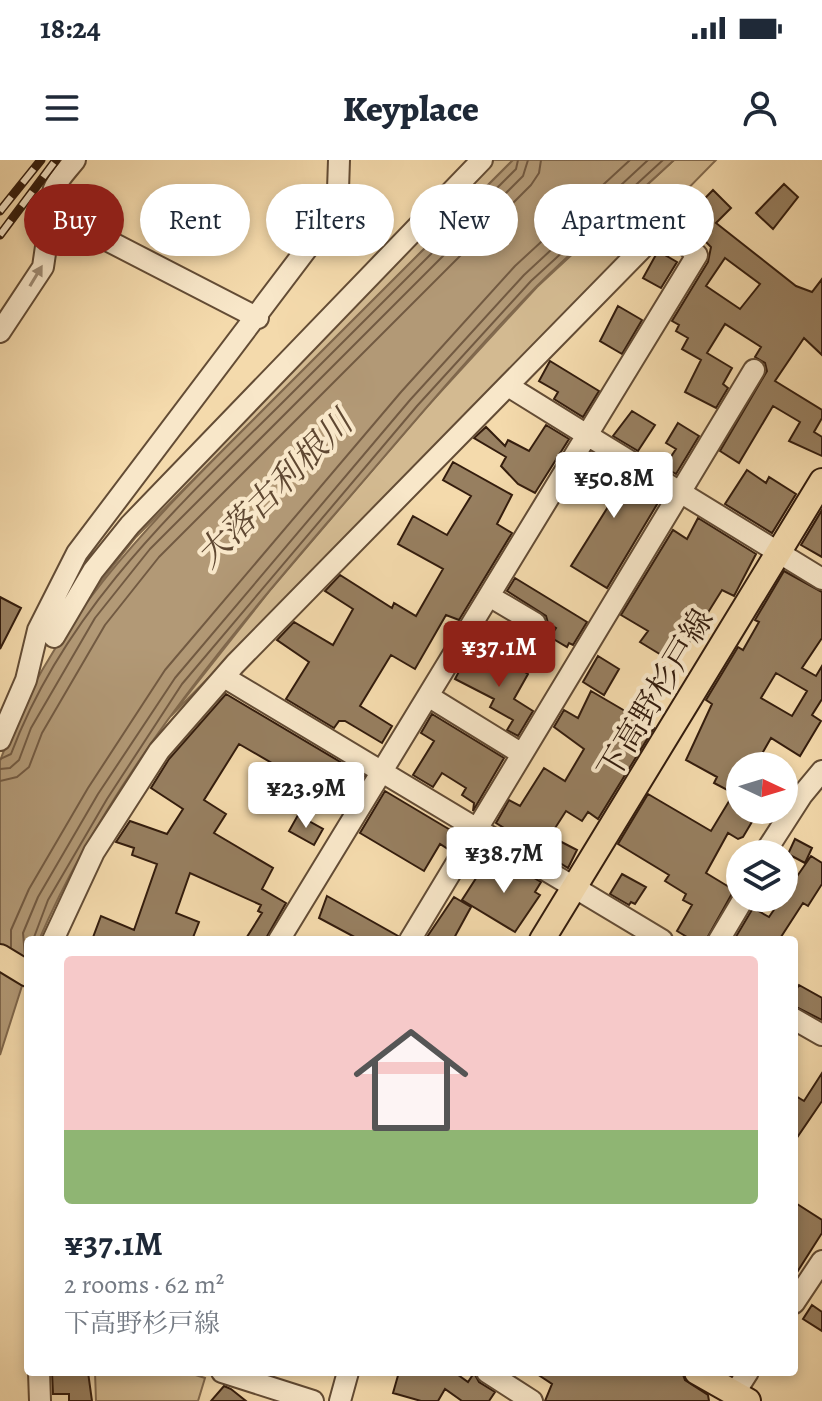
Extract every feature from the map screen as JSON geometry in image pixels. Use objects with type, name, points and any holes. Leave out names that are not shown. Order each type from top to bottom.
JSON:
[{"type":"main road","name":"下高野杉戸線","points":[[544,936],[822,481]]},
{"type":"main road","points":[[0,957],[24,972]]},
{"type":"main road","points":[[703,1376],[737,1399]]},
{"type":"street","points":[[56,184],[75,160]]},
{"type":"street","points":[[0,740],[26,680],[45,613],[77,553],[138,468],[258,318],[318,234],[338,190],[339,160]]},
{"type":"street","points":[[54,637],[93,571],[130,525],[482,160]]},
{"type":"street","points":[[55,936],[94,852],[159,751],[224,677],[665,225],[697,255],[281,936]]},
{"type":"street","points":[[124,249],[258,318]]},
{"type":"street","points":[[0,332],[43,267],[45,256]]},
{"type":"street","points":[[412,936],[754,370]]},
{"type":"street","points":[[508,386],[822,579]]},
{"type":"street","points":[[489,596],[535,623]]},
{"type":"street","points":[[224,677],[655,936]]},
{"type":"street","points":[[428,696],[522,754]]},
{"type":"street","points":[[773,840],[802,795],[822,771]]},
{"type":"street","points":[[721,936],[736,912]]},
{"type":"street","points":[[798,1021],[822,1035]]},
{"type":"street","points":[[798,1297],[821,1264]]},
{"type":"street","points":[[39,1376],[40,1401]]},
{"type":"street","points":[[235,1376],[313,1401]]},
{"type":"street","points":[[340,1401],[347,1376]]},
{"type":"street","points":[[493,1376],[532,1401]]},
{"type":"street","points":[[737,1399],[746,1376]]},
{"type":"shaded area","points":[[493,160],[513,160],[489,184],[470,184]]},
{"type":"shaded area","points":[[674,160],[716,160],[692,184],[648,184]]},
{"type":"shaded area","points":[[410,245],[410,256],[417,256],[136,537],[80,608],[128,535]]},
{"type":"shaded area","points":[[570,256],[622,256],[171,716],[271,589],[423,411],[537,287]]},
{"type":"shaded area","points":[[95,1376],[205,1378],[198,1401],[96,1401]]},
{"type":"water","name":"大落古利根川","points":[[513,160],[674,160],[648,184],[534,184],[534,256],[569,256],[482,344],[430,404],[245,620],[167,721],[97,827],[41,936],[24,936],[24,980],[0,1055],[0,761],[22,707],[81,610],[115,566],[191,482],[417,256],[518,256],[518,184],[489,184]]},
{"type":"building","points":[[784,184],[798,197],[773,229],[756,213]]},
{"type":"building","points":[[714,191],[731,208],[716,223],[796,286],[812,292],[822,279],[822,355],[804,338],[775,381],[822,410],[822,418],[814,432],[822,437],[822,456],[789,441],[800,422],[773,406],[739,463],[720,451],[767,371],[765,363],[755,357],[761,347],[725,324],[707,353],[732,368],[723,384],[728,388],[716,408],[685,392],[701,360],[682,349],[688,338],[676,331],[679,325],[672,321],[709,256],[714,256]],"holes":[[[725,258],[760,284],[740,309],[706,286]]]},
{"type":"building","points":[[655,256],[667,256],[677,262],[661,288],[643,278]]},
{"type":"building","points":[[618,306],[642,320],[622,354],[600,341]]},
{"type":"building","points":[[550,361],[599,391],[583,417],[554,399],[558,392],[539,381]]},
{"type":"building","points":[[632,411],[655,425],[638,451],[613,436]]},
{"type":"building","points":[[678,423],[699,436],[676,474],[664,467],[676,449],[666,443]]},
{"type":"building","points":[[546,425],[569,439],[535,493],[518,484],[501,466],[506,457],[474,438],[486,427],[505,446],[508,440],[529,451]]},
{"type":"building","points":[[591,453],[662,496],[607,588],[571,566],[611,502],[585,485],[589,479],[579,472]]},
{"type":"building","points":[[453,462],[512,495],[497,524],[512,533],[459,620],[446,615],[415,669],[391,655],[360,706],[392,726],[382,743],[345,721],[339,721],[334,728],[286,699],[309,662],[277,640],[294,622],[333,645],[353,609],[325,591],[340,575],[392,608],[394,603],[416,616],[443,569],[398,544],[413,516],[447,535],[471,496],[443,480]]},
{"type":"building","points":[[747,470],[766,483],[769,477],[796,494],[772,533],[725,504]]},
{"type":"building","points":[[822,510],[822,557],[801,545]]},
{"type":"building","points":[[698,518],[756,554],[734,596],[722,590],[676,664],[640,642],[648,631],[621,615],[673,530],[687,539]]},
{"type":"building","points":[[784,571],[822,592],[822,638],[802,668],[816,676],[822,666],[822,699],[812,715],[821,721],[800,756],[771,738],[763,752],[726,752],[726,789],[714,783],[717,777],[686,760],[712,704],[706,700],[738,647],[743,650],[759,622],[755,620]],"holes":[[[776,673],[807,691],[792,716],[761,698]]]},
{"type":"building","points":[[515,578],[587,622],[573,645],[569,643],[567,647],[550,637],[556,628],[548,623],[546,616],[507,591]]},
{"type":"building","points":[[0,597],[21,608],[0,649]]},
{"type":"building","points":[[496,655],[528,674],[514,699],[533,711],[518,736],[507,730],[513,720],[490,707],[494,699],[455,679],[465,660],[486,671]]},
{"type":"building","points":[[598,656],[619,669],[604,695],[583,682]]},
{"type":"building","points":[[591,691],[654,728],[598,819],[588,812],[582,821],[566,811],[550,836],[577,850],[568,868],[496,823],[509,800],[520,806],[544,768],[565,781],[584,749],[554,727],[564,710],[578,718]]},
{"type":"building","points":[[226,694],[364,776],[346,806],[239,744],[204,800],[226,814],[214,833],[273,868],[262,889],[286,903],[267,936],[248,936],[262,913],[258,911],[261,905],[190,873],[176,913],[199,922],[194,936],[94,936],[101,916],[134,930],[157,864],[132,855],[134,848],[116,842],[130,821],[167,834],[183,809],[151,788],[169,759]]},
{"type":"building","points":[[432,714],[504,758],[473,811],[474,803],[462,795],[466,788],[442,773],[433,787],[413,775],[434,741],[421,733]]},
{"type":"building","points":[[385,791],[457,834],[448,849],[440,844],[424,871],[360,833]]},
{"type":"building","points":[[648,794],[711,831],[726,806],[726,824],[751,824],[743,837],[738,839],[728,833],[706,873],[726,885],[726,904],[708,936],[685,936],[677,931],[692,905],[683,900],[686,894],[665,881],[669,875],[618,844]]},
{"type":"building","points":[[298,815],[323,829],[314,845],[289,831]]},
{"type":"building","points":[[798,841],[812,848],[805,863],[798,859]]},
{"type":"building","points":[[811,856],[822,863],[822,884],[808,906],[803,903],[798,911],[798,875]]},
{"type":"building","points":[[505,861],[541,882],[535,892],[540,895],[515,932],[462,900],[480,872],[487,876],[493,866],[499,870]]},
{"type":"building","points":[[622,874],[646,887],[635,904],[631,902],[629,905],[610,894]]},
{"type":"building","points":[[327,896],[398,936],[353,936],[319,918]]},
{"type":"building","points":[[454,897],[471,907],[455,936],[428,936]]},
{"type":"building","points":[[751,912],[760,912],[769,917],[772,912],[797,912],[782,936],[736,936]]},
{"type":"building","points":[[798,987],[822,998],[822,1020],[798,1008]]},
{"type":"building","points":[[822,1073],[822,1101],[798,1136],[798,1097],[804,1101]]},
{"type":"building","points":[[798,1205],[822,1220],[822,1233],[798,1271]]},
{"type":"building","points":[[812,1305],[822,1312],[822,1331],[803,1319]]},
{"type":"building","points":[[52,1376],[89,1376],[92,1401],[69,1401],[69,1394],[53,1394]]},
{"type":"building","points":[[398,1376],[460,1376],[468,1382],[476,1376],[479,1382],[495,1392],[489,1401],[462,1401],[445,1389],[438,1401],[421,1401],[393,1393]]},
{"type":"building","points":[[540,1376],[684,1376],[708,1395],[709,1401],[545,1401],[552,1384]]},
{"type":"building","points":[[224,1386],[231,1389],[246,1401],[211,1401]]},
{"type":"railway","points":[[0,211],[41,160]]},
{"type":"railway","points":[[0,235],[56,160]]}]
